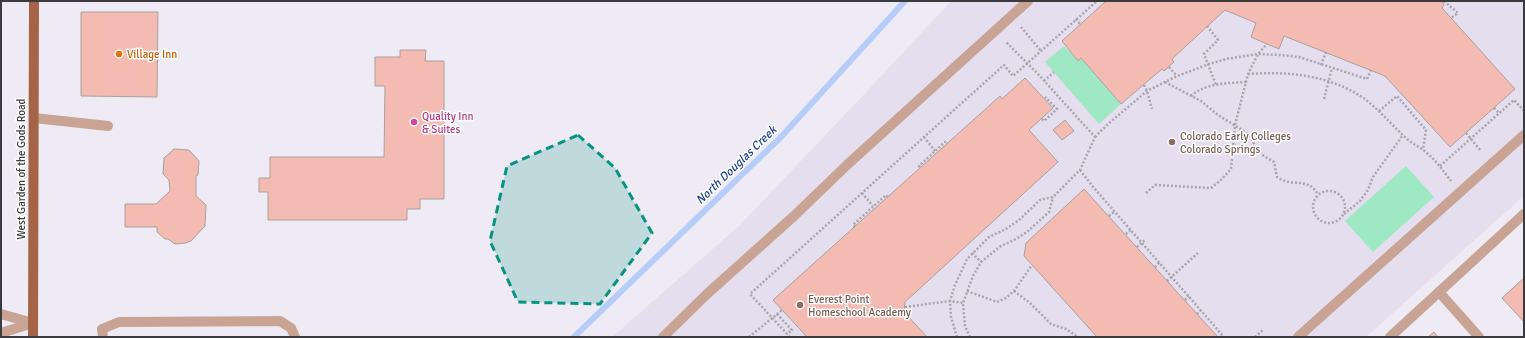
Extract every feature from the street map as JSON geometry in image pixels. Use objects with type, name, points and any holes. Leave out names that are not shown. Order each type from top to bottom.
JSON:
[{"type":"main road","name":"West Garden of the Gods Road","points":[[33,337],[34,1]]},
{"type":"street","points":[[663,337],[707,294],[794,216],[848,164],[1028,1]]},
{"type":"street","points":[[34,118],[108,126]]},
{"type":"street","points":[[1298,337],[1524,135]]},
{"type":"street","points":[[1390,337],[1524,214]]},
{"type":"street","points":[[1439,292],[1479,337]]},
{"type":"street","points":[[1,314],[32,323]]},
{"type":"street","points":[[103,333],[118,322],[280,322],[291,328],[295,337]]},
{"type":"street","points":[[1,333],[32,323]]},
{"type":"path","points":[[790,337],[750,294],[1004,65],[1013,76],[1097,1]]},
{"type":"path","points":[[1444,1],[1458,13],[1451,18]]},
{"type":"path","points":[[1011,16],[1041,51]]},
{"type":"path","points":[[1076,20],[1080,24]]},
{"type":"path","points":[[1207,26],[1218,40],[1204,54],[1216,85]]},
{"type":"path","points":[[995,31],[1028,63],[1095,137]]},
{"type":"path","points":[[1146,193],[1155,185],[1211,188],[1231,169],[1235,125],[1248,74],[1258,54],[1267,44]]},
{"type":"path","points":[[1321,65],[1326,52]]},
{"type":"path","points":[[970,337],[965,326],[963,303],[981,262],[1001,246],[1026,232],[1049,212],[1053,197],[1080,170],[1095,137],[1147,91],[1177,76],[1209,64],[1226,59],[1258,54],[1299,57],[1367,79],[1371,70]]},
{"type":"path","points":[[1168,67],[1177,76]]},
{"type":"path","points":[[1324,99],[1332,68]]},
{"type":"path","points":[[1044,81],[1054,72]]},
{"type":"path","points":[[1248,74],[1292,74],[1320,78],[1338,85],[1364,99],[1379,111],[1410,142],[1423,150],[1440,166],[1459,193]]},
{"type":"path","points":[[1165,82],[1201,101],[1247,133],[1253,141],[1256,149],[1274,162],[1277,177],[1283,182],[1310,184],[1314,187],[1318,195]]},
{"type":"path","points":[[1191,96],[1197,90],[1216,85],[1246,82]]},
{"type":"path","points":[[1144,85],[1152,109]]},
{"type":"path","points":[[1379,111],[1397,96],[1426,130],[1423,150]]},
{"type":"path","points":[[1042,119],[1044,121],[1057,109],[1045,97]]},
{"type":"path","points":[[1440,166],[1514,100],[1524,111]]},
{"type":"path","points":[[1494,108],[1499,113]]},
{"type":"path","points":[[1466,133],[1482,152]]},
{"type":"path","points":[[1344,214],[1345,203],[1339,194],[1334,191],[1328,190],[1314,198],[1314,214],[1320,221],[1325,223],[1335,222],[1360,202],[1368,190],[1373,177],[1403,135]]},
{"type":"path","points":[[924,137],[935,151]]},
{"type":"path","points":[[920,167],[919,166],[946,141],[947,143]]},
{"type":"path","points":[[1080,170],[1114,212],[1160,262],[1224,337]]},
{"type":"path","points":[[862,193],[873,206]]},
{"type":"path","points":[[855,227],[852,225],[886,195],[888,197]]},
{"type":"path","points":[[957,337],[951,317],[950,301],[955,285],[967,259],[989,237],[1006,229],[1019,220],[1040,200],[1053,197]]},
{"type":"path","points":[[1109,216],[1114,212]]},
{"type":"path","points":[[1126,234],[1131,230]]},
{"type":"path","points":[[1137,247],[1146,239]]},
{"type":"path","points":[[972,253],[981,262]]},
{"type":"path","points":[[1167,280],[1198,253]]},
{"type":"path","points":[[1155,267],[1160,262]]},
{"type":"path","points":[[967,291],[997,302],[1006,298],[1014,291],[1032,265]]},
{"type":"path","points":[[1014,291],[1030,303],[1052,324],[1066,329],[1078,337]]},
{"type":"path","points":[[1185,300],[1189,296]]},
{"type":"path","points":[[904,307],[950,301],[963,303]]},
{"type":"path","points":[[749,337],[782,310]]},
{"type":"path","points":[[1197,314],[1201,310]]},
{"type":"path","points":[[777,314],[792,330],[787,334]]},
{"type":"path","points":[[1255,337],[1264,329]]},
{"type":"highlighted area","points":[[578,135],[615,168],[652,233],[600,304],[518,302],[490,241],[507,166]]},
{"type":"shaded area","name":"Colorado Early Colleges Colorado Springs","points":[[951,1],[1524,1],[1524,196],[1366,337],[612,337],[739,226]]},
{"type":"green space","points":[[1064,46],[1078,61],[1081,58],[1121,104],[1099,124],[1045,62]]},
{"type":"green space","points":[[1406,166],[1434,197],[1373,252],[1345,221]]},
{"type":"building","points":[[1106,1],[1442,1],[1444,5],[1442,8],[1515,89],[1450,147],[1385,76],[1284,36],[1279,49],[1251,37],[1256,23],[1225,10],[1172,59],[1174,62],[1164,71],[1162,69],[1121,104],[1081,58],[1078,61],[1062,41]]},
{"type":"building","name":"Village Inn","points":[[81,12],[158,12],[157,97],[81,96]]},
{"type":"building","name":"Quality Inn & Suites","points":[[400,50],[426,50],[425,61],[444,61],[444,199],[420,199],[420,209],[407,209],[407,220],[268,220],[268,192],[259,192],[259,178],[270,178],[270,157],[384,157],[385,86],[375,86],[375,57],[400,57]]},
{"type":"building","points":[[1025,78],[1053,108],[1029,130],[1058,162],[905,302],[904,312],[927,337],[807,337],[773,300],[1000,96],[1002,99]]},
{"type":"building","points":[[1065,120],[1074,131],[1062,140],[1053,130]]},
{"type":"building","points":[[174,149],[189,150],[199,161],[198,175],[196,176],[196,196],[206,205],[205,226],[191,241],[175,244],[168,239],[165,239],[157,232],[157,227],[125,227],[125,204],[156,204],[170,191],[169,180],[163,174],[164,158]]},
{"type":"building","points":[[1084,189],[1218,337],[1097,337],[1024,256],[1026,243]]},
{"type":"building","points":[[1524,278],[1524,322],[1502,298]]},
{"type":"building","points":[[1434,332],[1438,337],[1428,337]]},
{"type":"waterway","name":"North Douglas Creek","points":[[574,337],[781,137],[905,1]]},
{"type":"place","name":"Village Inn","points":[[119,54]]},
{"type":"place","name":"Quality Inn & Suites","points":[[414,122]]},
{"type":"place","name":"Colorado Early Colleges Colorado Springs","points":[[1172,142]]},
{"type":"place","name":"Everest Point Homeschool Academy","points":[[800,305]]}]
